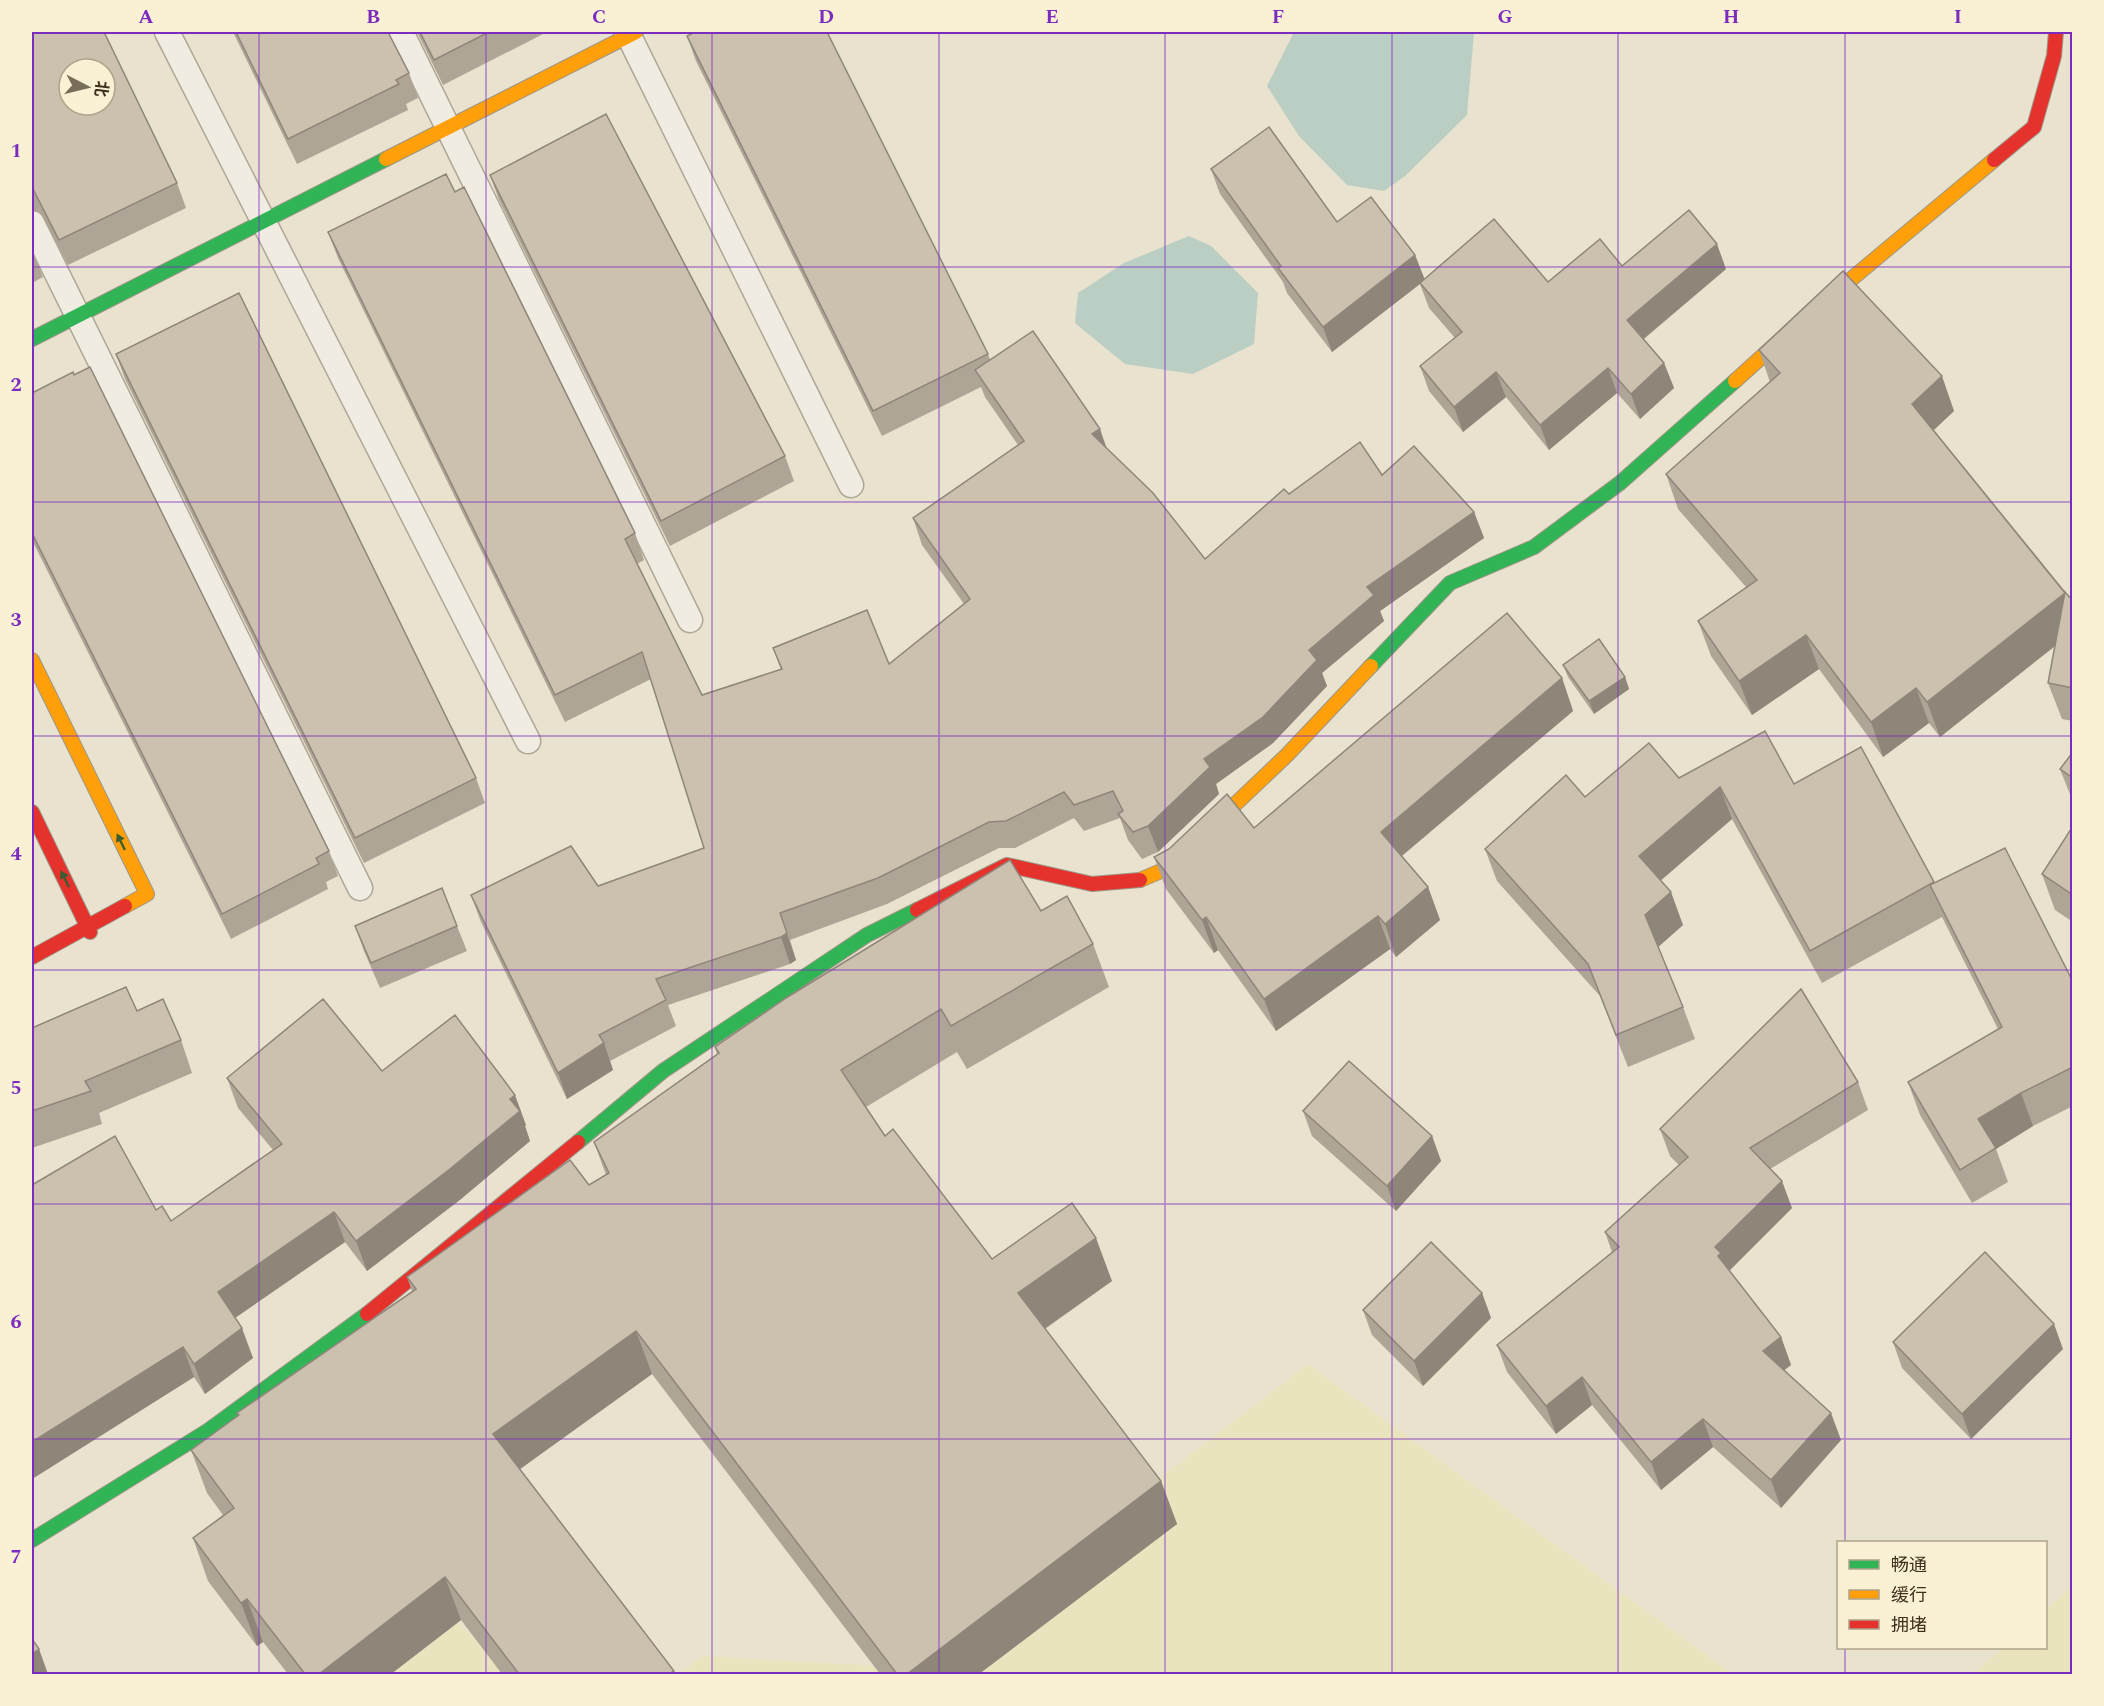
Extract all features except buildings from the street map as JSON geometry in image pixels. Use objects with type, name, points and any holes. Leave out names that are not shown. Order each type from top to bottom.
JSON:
[{"type":"street","points":[[32,1540],[209,1430],[387,1300],[663,1071],[867,935],[1007,865],[1092,884],[1135,882],[1168,868],[1287,756],[1450,583],[1534,548],[1620,483],[1807,316],[2034,127],[2054,56],[2056,32]]},
{"type":"street","points":[[32,339],[631,33]]},
{"type":"street","points":[[32,660],[147,894],[89,929],[33,958]]},
{"type":"street","points":[[32,812],[89,929]]},
{"type":"lane","points":[[167,32],[528,741]]},
{"type":"lane","points":[[401,32],[690,620]]},
{"type":"lane","points":[[631,33],[851,485]]},
{"type":"lane","points":[[32,223],[360,888]]},
{"type":"shaded area","points":[[1294,32],[1474,32],[1467,115],[1405,176],[1384,191],[1347,185],[1299,136],[1267,86]]},
{"type":"shaded area","points":[[1189,236],[1211,246],[1258,293],[1254,344],[1193,374],[1125,364],[1075,323],[1078,293],[1124,263]]},
{"type":"shaded area","points":[[1308,1364],[1733,1674],[678,1674],[703,1656],[913,1668]]},
{"type":"shaded area","points":[[2072,1586],[2072,1674],[1972,1674],[2002,1649],[2047,1649],[2047,1609]]},
{"type":"shaded area","points":[[422,1587],[511,1674],[307,1674]]},
{"type":"traffic: fast","points":[[32,339],[386,159]]},
{"type":"traffic: fast","points":[[1371,666],[1450,583],[1534,547],[1620,483],[1735,381]]},
{"type":"traffic: fast","points":[[578,1142],[663,1071],[867,935],[917,910]]},
{"type":"traffic: fast","points":[[32,1540],[209,1430],[367,1314]]},
{"type":"traffic: slow","points":[[386,159],[636,32]]},
{"type":"traffic: slow","points":[[1735,381],[1807,316],[1994,160]]},
{"type":"traffic: slow","points":[[32,660],[147,894],[125,906]]},
{"type":"traffic: slow","points":[[1140,880],[1168,868],[1287,755],[1371,666]]},
{"type":"traffic: jam","points":[[1994,160],[2034,127],[2054,56],[2056,32]]},
{"type":"traffic: jam","points":[[32,812],[90,932]]},
{"type":"traffic: jam","points":[[917,910],[1007,865],[1092,884],[1140,880]]},
{"type":"traffic: jam","points":[[32,957],[125,906]]},
{"type":"traffic: jam","points":[[367,1314],[578,1142]]}]
